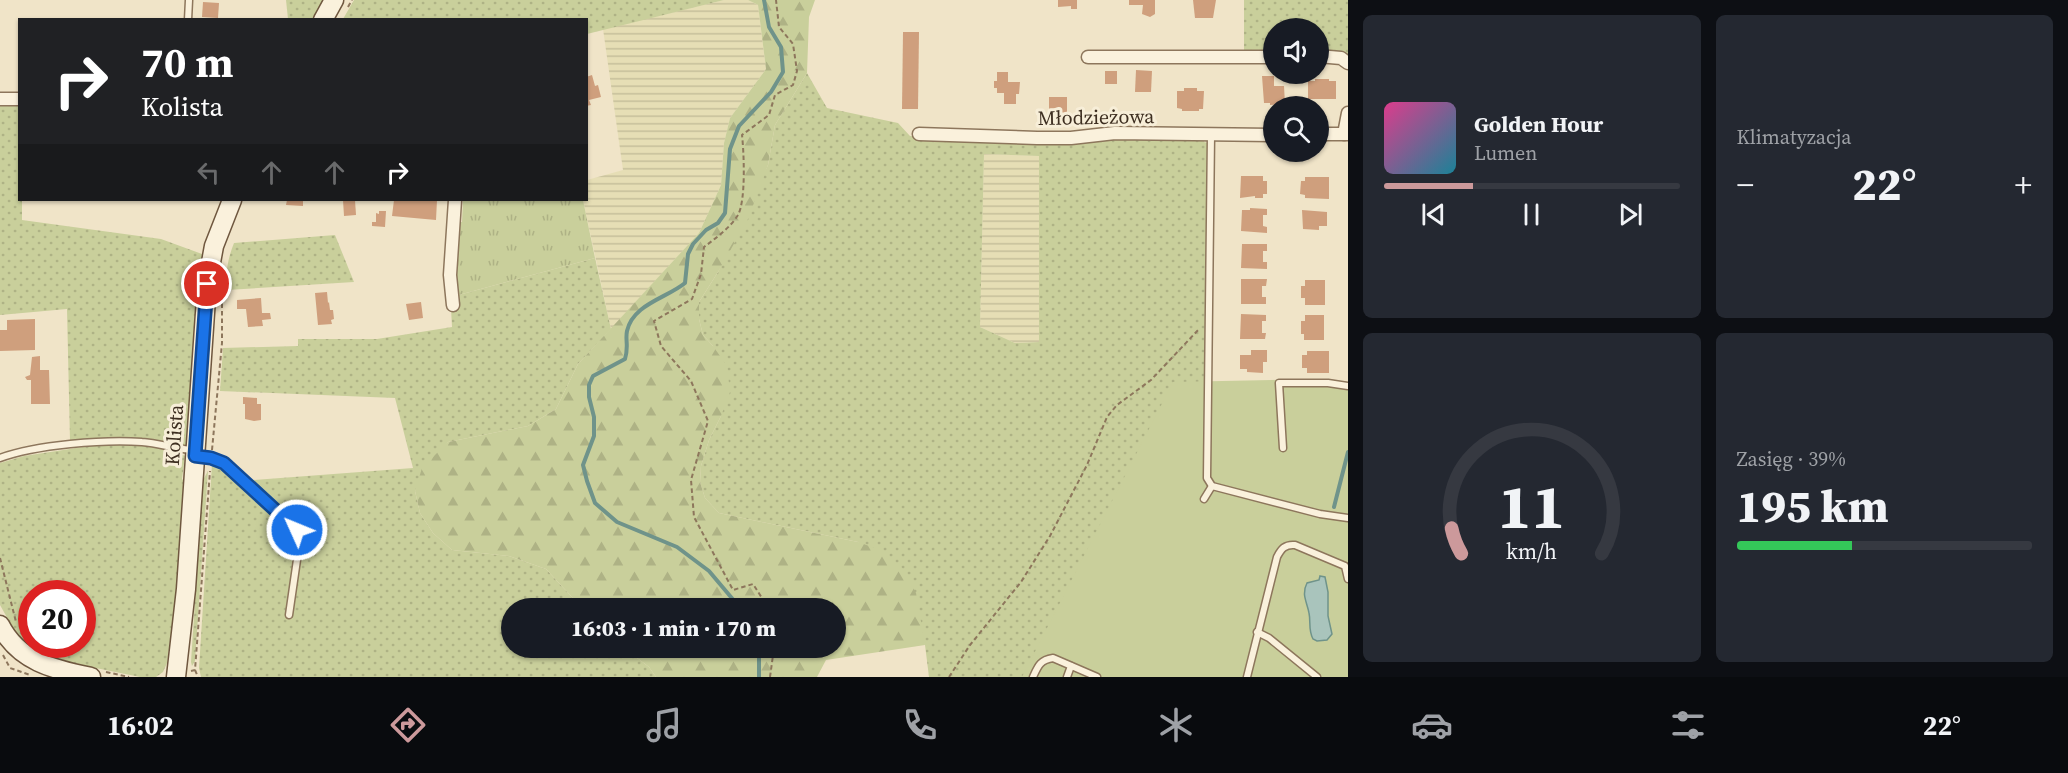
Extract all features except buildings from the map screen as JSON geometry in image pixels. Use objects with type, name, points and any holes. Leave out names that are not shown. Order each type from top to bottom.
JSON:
[{"type":"street","points":[[324,18],[334,0]]},
{"type":"street","points":[[1088,57],[1263,57]]},
{"type":"street","points":[[1329,57],[1341,58],[1348,63]]},
{"type":"street","points":[[0,99],[18,99]]},
{"type":"street","points":[[1329,134],[1346,134],[1348,113]]},
{"type":"street","name":"Młodzieżowa","points":[[919,134],[1037,138],[1071,138],[1115,133],[1263,135]]},
{"type":"street","name":"Kolista","points":[[176,677],[186,589],[207,284],[214,246],[232,201]]},
{"type":"street","points":[[453,305],[450,275],[455,201]]},
{"type":"street","points":[[0,625],[14,646],[26,656],[62,674],[89,677]]},
{"type":"lane","points":[[188,18],[189,0]]},
{"type":"lane","points":[[1211,135],[1207,478],[1212,486],[1320,514],[1348,518]]},
{"type":"lane","points":[[1283,448],[1279,383],[1328,383],[1348,386]]},
{"type":"lane","points":[[0,458],[25,450],[113,441],[143,442],[195,453],[224,463],[297,530],[299,546],[289,615]]},
{"type":"lane","points":[[1204,499],[1212,486]]},
{"type":"lane","points":[[1246,677],[1277,557],[1284,547],[1295,546],[1346,567],[1348,579]]},
{"type":"lane","points":[[1257,632],[1269,638],[1317,677]]},
{"type":"lane","points":[[1033,677],[1039,664],[1045,659],[1053,658],[1097,677]]},
{"type":"lane","points":[[1067,677],[1071,666]]},
{"type":"path","points":[[762,598],[753,584],[733,591],[694,517],[691,480],[708,421],[691,381],[661,346],[654,321],[692,299],[701,274],[704,247],[726,230],[739,213],[745,162],[742,135],[769,115],[775,95],[793,85],[797,71],[793,44],[779,27],[776,0]]},
{"type":"path","points":[[950,677],[970,645],[1021,582],[1050,536],[1087,465],[1107,417],[1117,405],[1151,380],[1208,321]]},
{"type":"path","points":[[0,558],[18,623]]},
{"type":"path","points":[[0,649],[10,668],[36,677]]},
{"type":"path","points":[[770,677],[773,658]]},
{"type":"path","points":[[89,677],[88,668],[129,677]]},
{"type":"path","points":[[195,670],[198,677]]},
{"type":"shaded area","points":[[724,0],[748,0],[758,5],[766,69],[730,118],[724,143],[721,185],[699,233],[611,329],[583,201],[588,201],[588,180],[623,170],[603,29]]},
{"type":"shaded area","points":[[984,154],[1039,156],[1039,342],[1015,343],[980,327]]},
{"type":"green space","points":[[286,0],[324,0],[314,18],[288,18]]},
{"type":"green space","points":[[354,0],[724,0],[588,34],[588,18],[344,18]]},
{"type":"green space","points":[[748,0],[815,0],[809,17],[807,73],[775,125],[768,165],[748,219],[699,302],[699,319],[703,335],[727,366],[730,392],[709,440],[701,466],[700,482],[705,498],[719,513],[858,542],[883,551],[904,570],[916,593],[925,645],[846,657],[846,598],[573,598],[546,569],[509,556],[452,550],[433,533],[420,513],[415,491],[422,468],[448,442],[528,426],[556,409],[578,364],[699,233],[721,185],[724,143],[730,118],[766,69],[758,5]]},
{"type":"green space","points":[[1244,0],[1348,0],[1348,59],[1329,55],[1329,18],[1263,18],[1263,54],[1244,55]]},
{"type":"green space","points":[[807,73],[827,108],[898,123],[910,136],[1037,142],[1203,137],[1204,142],[1208,143],[1203,484],[1028,677],[929,677],[925,645],[858,542],[719,513],[705,498],[700,482],[701,466],[709,440],[721,416],[713,346],[703,335],[699,319],[699,302],[718,272],[768,165],[775,125]],"holes":[[[984,154],[1039,156],[1039,342],[1015,343],[980,327]]]},
{"type":"green space","points":[[18,102],[18,201],[22,201],[22,220],[161,239],[202,254],[188,445],[184,447],[143,439],[70,441],[67,309],[0,315],[0,103]]},
{"type":"green space","points":[[463,201],[583,201],[595,258],[455,296],[455,222],[462,222]]},
{"type":"green space","points":[[335,235],[354,282],[227,290],[226,278],[234,243]]},
{"type":"green space","points":[[595,258],[611,329],[578,364],[556,409],[528,426],[448,442],[415,491],[420,513],[433,533],[452,550],[509,556],[546,569],[573,598],[501,598],[501,658],[637,658],[649,667],[656,677],[201,677],[199,668],[212,464],[239,481],[413,468],[395,398],[220,391],[223,348],[298,346],[298,339],[377,339],[452,327],[451,308],[455,296]]},
{"type":"green space","points":[[1328,379],[1348,382],[1348,677],[1022,677],[1173,382]]},
{"type":"green space","points":[[96,445],[153,446],[185,456],[175,607],[167,663],[163,672],[156,677],[140,677],[57,658],[96,658],[96,580],[18,580],[18,637],[0,605],[0,463],[24,456]]},
{"type":"green space","points":[[208,471],[195,661],[192,666],[203,480]]},
{"type":"green space","points":[[637,658],[839,658],[826,660],[817,677],[656,677],[649,667]]},
{"type":"water","points":[[1320,576],[1325,577],[1332,634],[1327,640],[1317,641],[1313,639],[1311,632],[1304,591],[1307,583],[1319,580]]},
{"type":"waterway","points":[[732,598],[709,571],[677,547],[617,522],[595,503],[583,465],[594,436],[594,417],[589,397],[589,385],[593,376],[625,359],[627,331],[636,314],[685,283],[688,254],[693,244],[706,230],[718,223],[725,213],[730,149],[739,126],[771,92],[783,72],[781,47],[769,27],[764,0]]},
{"type":"waterway","points":[[1334,507],[1348,452]]},
{"type":"waterway","points":[[759,658],[759,677]]},
{"type":"route","points":[[207,284],[195,456],[211,458],[224,463],[297,530]]}]
